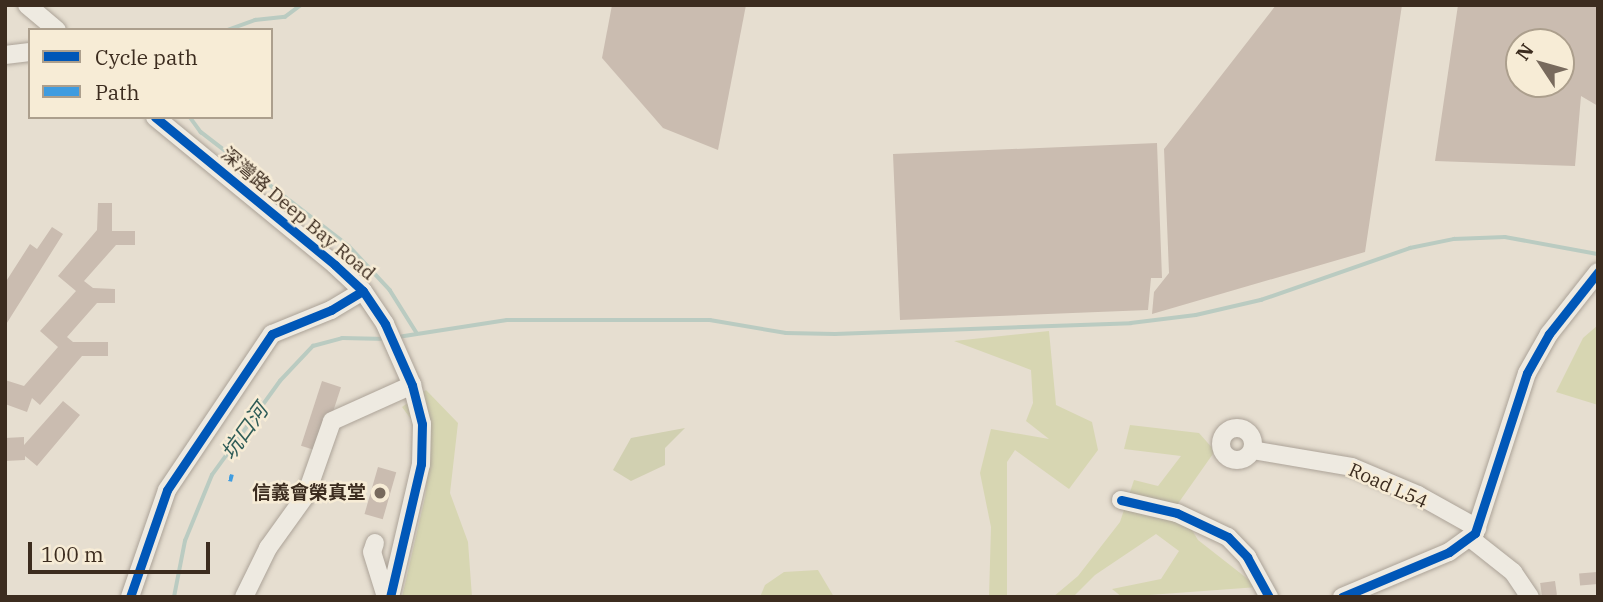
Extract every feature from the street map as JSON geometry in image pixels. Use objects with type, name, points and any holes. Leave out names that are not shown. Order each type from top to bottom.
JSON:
[{"type":"street","points":[[27,5],[55,28]]},
{"type":"street","points":[[5,55],[28,52]]},
{"type":"street","name":"深灣路 Deep Bay Road","points":[[157,119],[363,291],[399,351],[412,385],[422,424],[421,464],[388,597]]},
{"type":"street","points":[[1342,597],[1449,552],[1474,533],[1527,373],[1549,334],[1598,272]]},
{"type":"street","points":[[130,597],[167,490],[272,334],[331,310],[363,291]]},
{"type":"street","points":[[244,597],[268,548],[306,495],[332,421],[412,385]]},
{"type":"street","name":"Road L54","points":[[1252,450],[1352,467],[1418,495],[1474,533],[1513,572],[1530,597]]},
{"type":"street","points":[[1121,500],[1177,513],[1228,537],[1247,557],[1269,597]]},
{"type":"street","points":[[375,543],[372,552],[388,597]]},
{"type":"green space","points":[[1598,325],[1598,405],[1556,392],[1583,338]]},
{"type":"green space","points":[[1049,331],[1056,405],[1092,422],[1098,450],[1069,489],[1015,450],[1007,462],[1007,597],[989,597],[991,527],[980,473],[991,429],[1049,439],[1026,421],[1033,403],[1031,370],[954,341]]},
{"type":"green space","points":[[426,390],[458,423],[450,493],[468,542],[472,597],[402,597],[425,497],[431,446],[402,407]]},
{"type":"green space","points":[[1130,425],[1199,433],[1215,451],[1177,505],[1198,540],[1258,587],[1122,597],[1112,589],[1161,579],[1179,551],[1156,534],[1095,575],[1073,597],[1053,597],[1078,576],[1120,522],[1134,480],[1158,486],[1181,456],[1124,449]]},
{"type":"green space","points":[[685,428],[665,448],[665,465],[631,481],[613,470],[631,438]]},
{"type":"green space","points":[[818,570],[834,597],[760,597],[765,585],[784,572]]},
{"type":"building","points":[[612,5],[746,5],[718,150],[663,128],[602,58]]},
{"type":"building","points":[[1276,5],[1402,5],[1365,252],[1152,314],[1154,292],[1169,273],[1164,149]]},
{"type":"building","points":[[1458,5],[1598,5],[1598,106],[1581,96],[1575,166],[1435,161]]},
{"type":"building","points":[[1157,143],[1162,278],[1151,278],[1148,310],[900,320],[893,154]]},
{"type":"building","points":[[98,203],[112,203],[112,231],[135,231],[135,245],[116,245],[84,281],[93,288],[115,289],[115,303],[97,303],[67,337],[73,342],[108,342],[108,356],[82,356],[40,405],[32,398],[27,412],[5,404],[5,380],[24,386],[58,347],[40,331],[76,291],[58,276],[97,230]]},
{"type":"building","points":[[52,227],[63,234],[5,326],[5,283],[30,244],[37,249]]},
{"type":"building","points":[[322,381],[341,387],[320,452],[301,446]]},
{"type":"building","points":[[63,401],[80,415],[37,466],[25,456],[25,460],[5,461],[5,438],[24,437],[24,445]]},
{"type":"building","name":"信義會榮真堂","points":[[378,467],[396,472],[383,519],[364,514]]},
{"type":"building","points":[[1597,572],[1598,584],[1580,586],[1579,574]]},
{"type":"building","points":[[1555,581],[1557,595],[1542,597],[1540,583]]},
{"type":"waterway","points":[[233,28],[255,20],[285,17],[301,5]]},
{"type":"waterway","points":[[191,119],[201,132],[349,246],[390,290],[417,333]]},
{"type":"waterway","points":[[398,337],[507,320],[710,320],[786,333],[835,334],[1131,323],[1196,315],[1261,300],[1410,248],[1454,239],[1505,237],[1598,254]]},
{"type":"waterway","name":"坑口河","points":[[174,597],[185,541],[212,475],[280,381],[313,346],[342,338],[387,339]]},
{"type":"marked path","points":[[229,477],[233,478]]},
{"type":"cycle path","points":[[157,119],[335,265],[363,291],[385,324],[412,385],[422,424],[421,464],[390,597]]},
{"type":"cycle path","points":[[1342,597],[1449,552],[1475,533],[1527,373],[1549,334],[1598,272]]},
{"type":"cycle path","points":[[130,597],[167,490],[272,334],[331,310],[363,291]]},
{"type":"cycle path","points":[[1121,500],[1177,513],[1228,537],[1247,557],[1269,597]]},
{"type":"place","name":"信義會榮真堂","points":[[380,493]]}]
